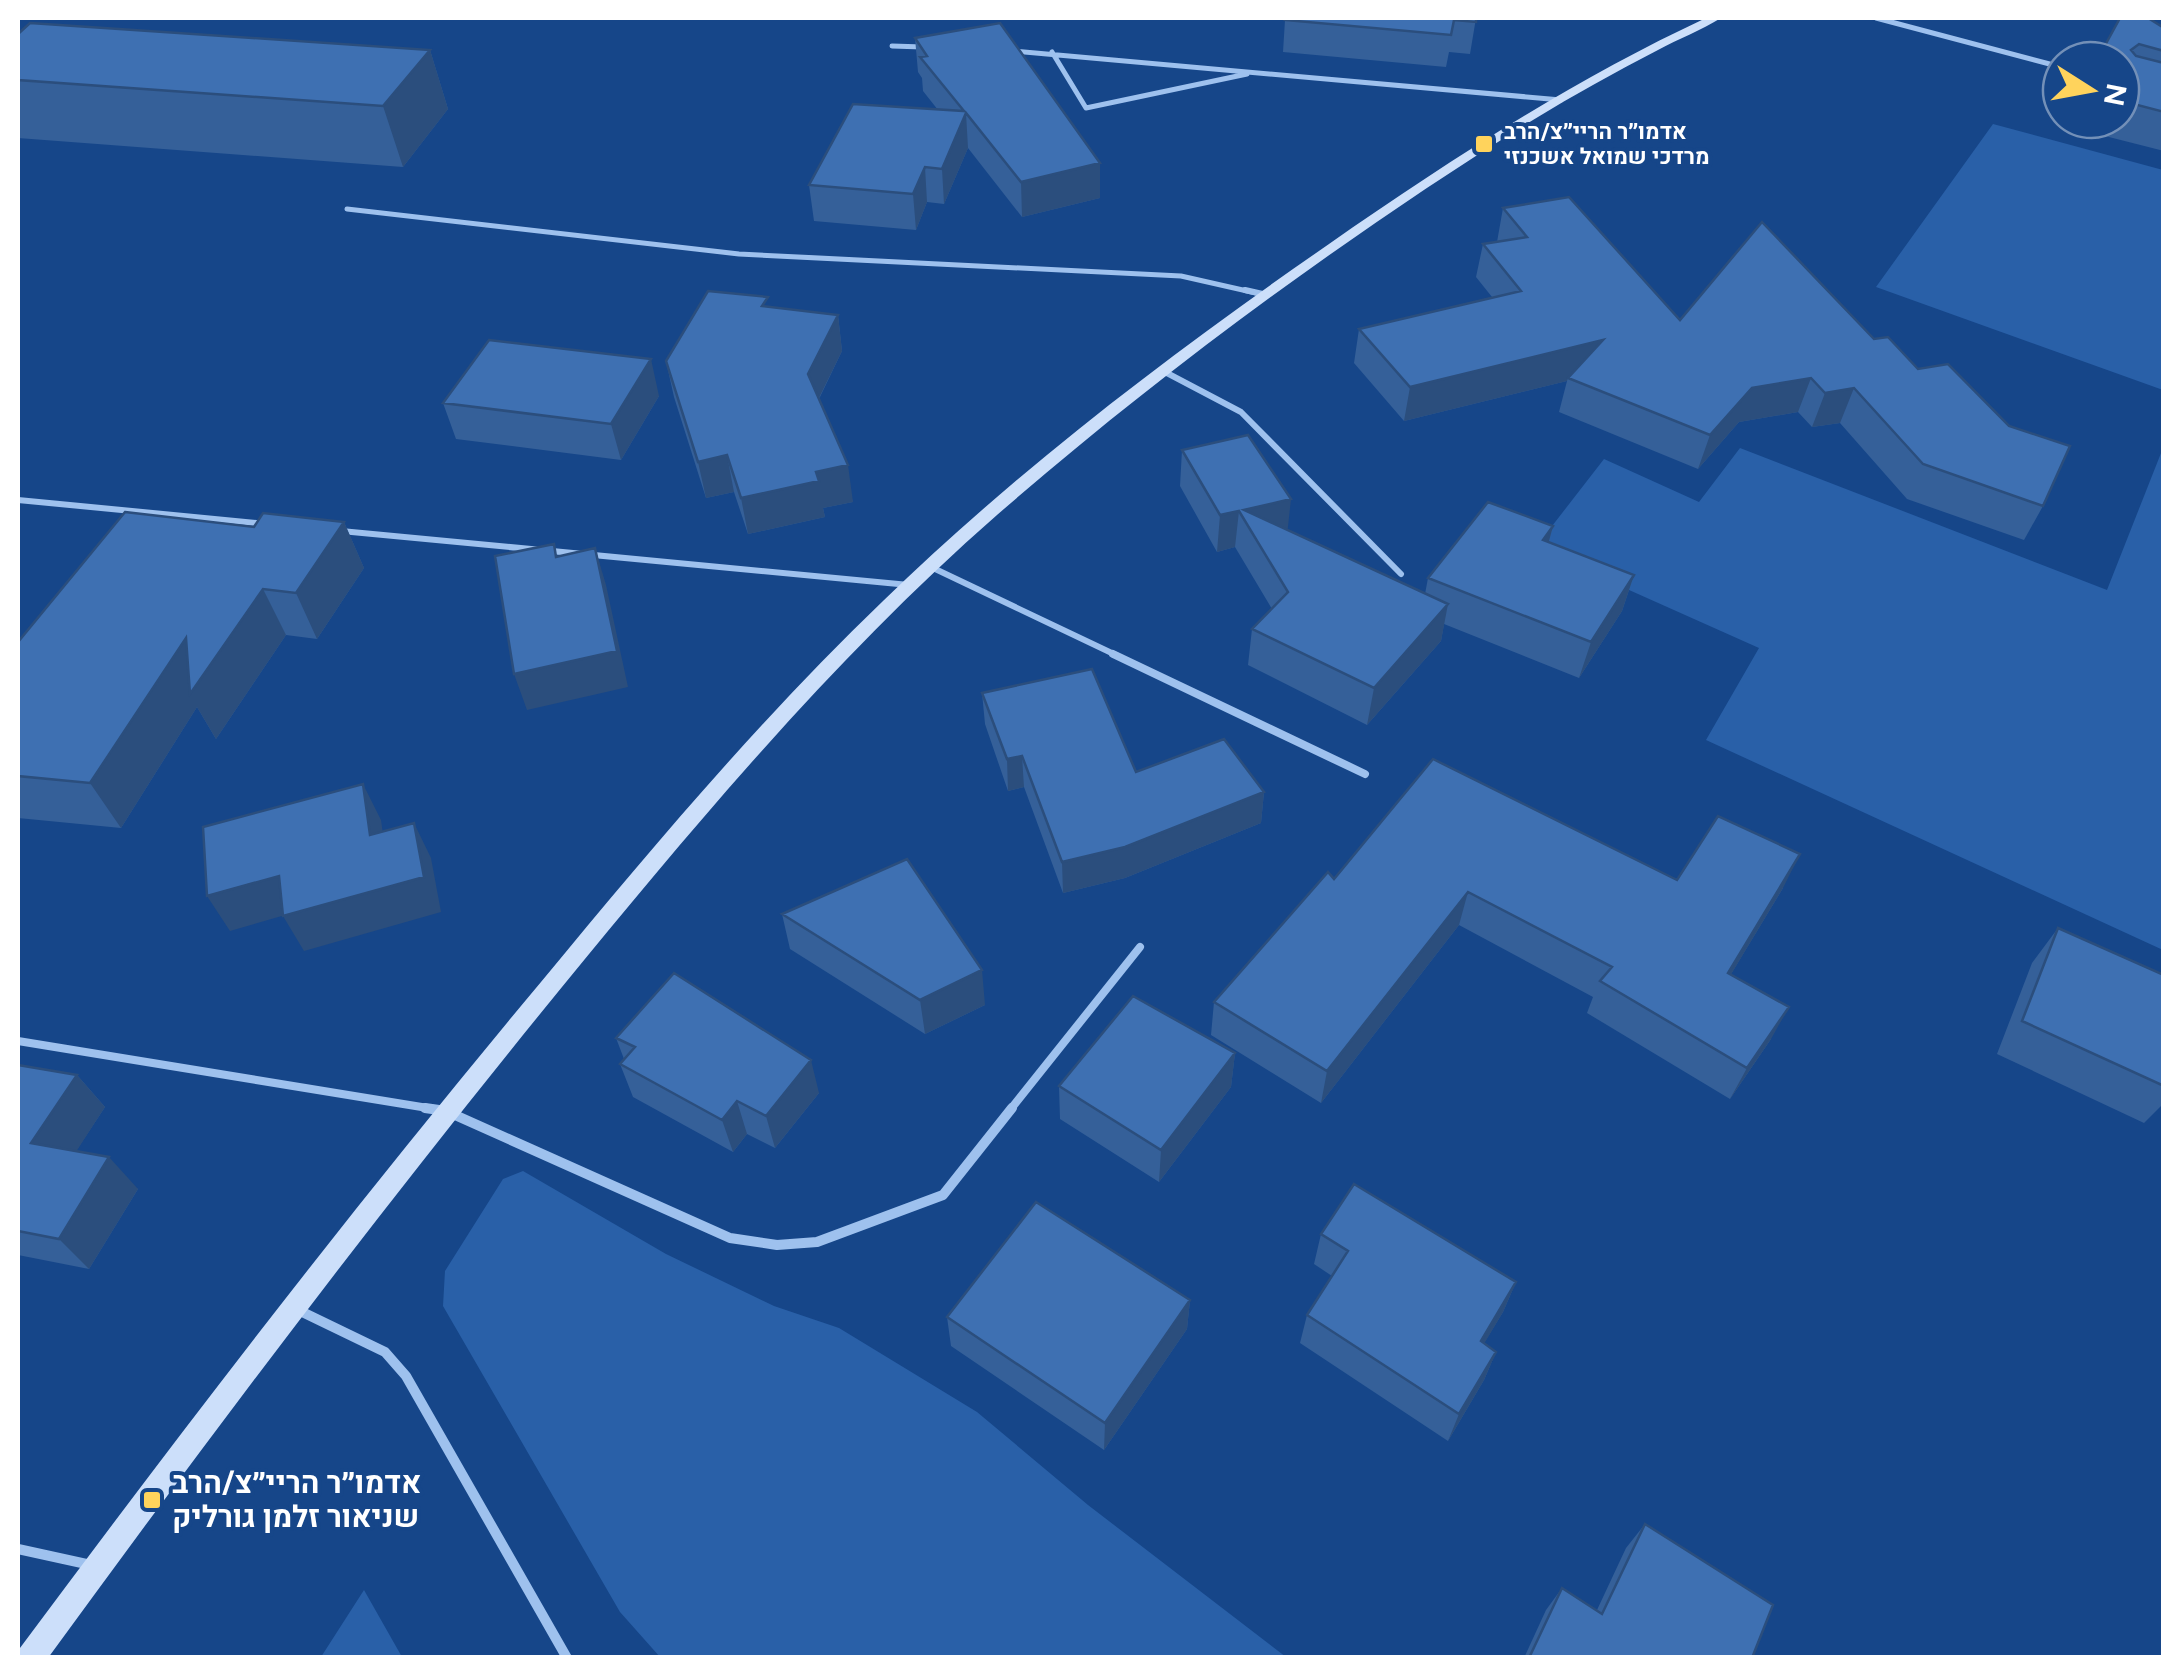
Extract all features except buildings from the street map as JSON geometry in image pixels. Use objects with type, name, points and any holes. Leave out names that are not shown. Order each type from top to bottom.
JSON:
[{"type":"street","points":[[30,1658],[446,1111],[643,873],[805,692],[911,585],[1165,372],[1267,295],[1401,201],[1562,100],[1650,48],[1715,18]]},
{"type":"lane","points":[[1876,18],[2041,63]]},
{"type":"lane","points":[[892,46],[932,48]]},
{"type":"lane","points":[[1012,50],[1562,100]]},
{"type":"lane","points":[[1052,52],[1086,108],[1257,72]]},
{"type":"lane","points":[[348,209],[739,254],[1181,276],[1267,295]]},
{"type":"lane","points":[[1165,372],[1241,412],[1401,574]]},
{"type":"lane","points":[[18,500],[276,525]]},
{"type":"lane","points":[[335,530],[911,585]]},
{"type":"lane","points":[[930,567],[1365,774]]},
{"type":"lane","points":[[18,1040],[446,1111],[702,1222],[730,1238],[777,1245],[816,1242],[943,1194],[1140,947]]},
{"type":"lane","points":[[293,1308],[385,1352],[406,1376],[567,1658]]},
{"type":"lane","points":[[18,1549],[98,1566]]},
{"type":"shaded area","points":[[1993,124],[2163,170],[2163,390],[1876,287]]},
{"type":"shaded area","points":[[1740,448],[2107,590],[2163,448],[2163,950],[1706,740],[1759,648],[1535,548],[1604,459],[1699,502]]},
{"type":"shaded area","points":[[523,1171],[666,1254],[774,1306],[839,1328],[977,1412],[1088,1505],[1286,1657],[660,1657],[620,1612],[443,1306],[445,1271],[503,1179]]},
{"type":"shaded area","points":[[364,1590],[402,1657],[321,1657]]},
{"type":"place","name":"אדמו״ר הריי״צ/הרב מרדכי שמואל אשכנזי","points":[[1484,144]]},
{"type":"place","name":"אדמו״ר הריי״צ/הרב שניאור זלמן גורליק","points":[[152,1500]]}]
